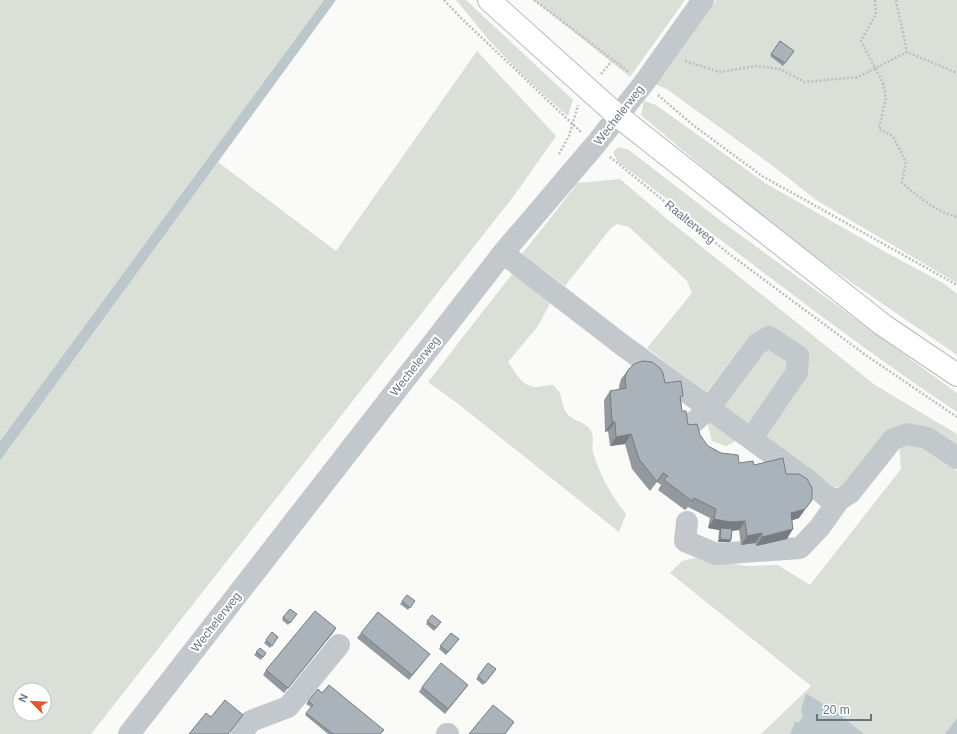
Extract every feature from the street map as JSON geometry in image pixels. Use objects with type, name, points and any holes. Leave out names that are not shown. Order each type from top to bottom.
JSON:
[{"type":"main road","points":[[489,0],[618,116],[883,325],[957,375]]},
{"type":"street","name":"Wechelerweg","points":[[129,734],[502,253],[595,145],[644,83],[703,0]]},
{"type":"street","points":[[502,253],[622,344],[710,407],[810,482],[827,497],[839,500]]},
{"type":"street","points":[[694,422],[710,407],[757,344],[769,337],[798,356],[797,372],[751,439]]},
{"type":"street","points":[[687,522],[685,541],[716,554],[800,548],[820,527],[839,500],[850,493],[893,439],[907,434],[927,438],[957,458]]},
{"type":"street","points":[[751,439],[759,464]]},
{"type":"street","points":[[241,734],[251,721],[288,707],[338,645]]},
{"type":"path","name":"Raalterweg","points":[[444,0],[595,145],[728,253],[867,356],[957,417]]},
{"type":"path","points":[[534,0],[612,61]]},
{"type":"path","points":[[875,0],[876,14],[861,41],[877,68],[883,83],[886,98],[879,128],[893,136],[906,162],[902,183],[926,202],[947,214],[957,217]]},
{"type":"path","points":[[896,0],[906,52]]},
{"type":"path","points":[[666,51],[686,62],[720,72],[756,66],[780,69],[805,82],[858,77],[906,52]]},
{"type":"path","points":[[906,52],[957,73]]},
{"type":"path","points":[[644,83],[693,125],[762,176],[811,205],[957,285]]},
{"type":"shaded area","points":[[0,0],[324,0],[0,441]]},
{"type":"shaded area","points":[[324,0],[336,0],[0,461],[0,441]]},
{"type":"shaded area","points":[[456,0],[466,0],[573,100],[568,116],[520,73],[488,39]]},
{"type":"shaded area","points":[[534,0],[685,0],[630,77]]},
{"type":"shaded area","points":[[716,0],[957,0],[957,283],[816,200],[777,169],[668,90],[655,84]]},
{"type":"shaded area","points":[[477,51],[556,136],[516,193],[91,734],[0,734],[0,461],[218,162],[336,251]]},
{"type":"shaded area","points":[[644,101],[656,105],[765,183],[943,283],[957,294],[957,355],[790,240],[641,115]]},
{"type":"shaded area","points":[[618,147],[629,150],[721,221],[957,393],[957,412],[870,352],[618,162],[613,152]]},
{"type":"shaded area","points":[[620,179],[667,219],[875,385],[957,434],[957,452],[924,429],[908,423],[893,429],[886,435],[865,464],[849,481],[841,486],[832,487],[762,435],[802,374],[768,329],[755,332],[747,339],[706,393],[647,348],[692,293],[687,281],[629,227],[617,224],[611,228],[565,286],[522,254],[578,183]]},
{"type":"shaded area","points":[[512,274],[553,298],[538,326],[508,362],[520,379],[528,385],[537,387],[553,385],[561,395],[566,412],[572,418],[586,425],[591,431],[593,436],[593,450],[602,477],[626,514],[619,532],[457,403],[428,382]]},
{"type":"shaded area","points":[[762,345],[788,360],[787,370],[750,426],[718,402]]},
{"type":"shaded area","points":[[710,416],[737,437],[734,442],[726,446],[712,441],[707,422]]},
{"type":"shaded area","points":[[916,443],[957,471],[957,718],[945,734],[864,734],[835,711],[806,693],[803,716],[799,722],[795,723],[790,734],[761,734],[811,686],[670,573],[682,561],[694,558],[746,566],[778,565],[810,585],[901,469],[899,445]]},
{"type":"shaded area","points":[[806,693],[835,711],[864,734],[790,734],[795,722],[799,722],[803,716],[801,710]]},
{"type":"shaded area","points":[[957,718],[957,734],[945,734]]},
{"type":"building","points":[[780,41],[794,51],[785,63],[771,54]]},
{"type":"building","points":[[642,361],[652,362],[660,368],[663,373],[665,383],[681,381],[683,396],[680,397],[682,411],[686,411],[688,425],[697,424],[700,435],[708,446],[721,453],[738,455],[739,463],[753,461],[754,465],[783,458],[786,474],[799,474],[807,479],[812,488],[812,500],[805,509],[791,513],[793,529],[762,537],[762,533],[747,536],[745,521],[730,522],[714,519],[716,509],[694,498],[692,501],[664,480],[668,476],[663,473],[657,482],[639,459],[631,434],[616,437],[615,422],[612,422],[610,391],[626,388],[625,377],[628,370],[634,364]]},
{"type":"building","points":[[721,528],[732,529],[731,540],[720,539]]},
{"type":"building","points":[[407,595],[415,601],[410,608],[402,601]]},
{"type":"building","points":[[290,609],[297,614],[290,623],[283,617]]},
{"type":"building","points":[[315,611],[336,628],[288,688],[266,670]]},
{"type":"building","points":[[378,612],[430,654],[412,675],[361,633]]},
{"type":"building","points":[[432,615],[441,622],[436,628],[427,621]]},
{"type":"building","points":[[272,632],[278,637],[272,646],[266,640]]},
{"type":"building","points":[[451,633],[459,639],[448,652],[440,646]]},
{"type":"building","points":[[260,648],[266,653],[263,657],[256,652]]},
{"type":"building","points":[[441,663],[468,685],[448,709],[422,687]]},
{"type":"building","points":[[488,663],[496,669],[485,683],[478,676]]},
{"type":"building","points":[[329,685],[384,730],[380,734],[333,734],[306,713],[313,705],[308,701],[318,689],[322,693]]},
{"type":"building","points":[[225,700],[243,715],[228,734],[189,734],[206,713],[211,717]]},
{"type":"building","points":[[493,705],[514,722],[505,734],[469,734]]}]
